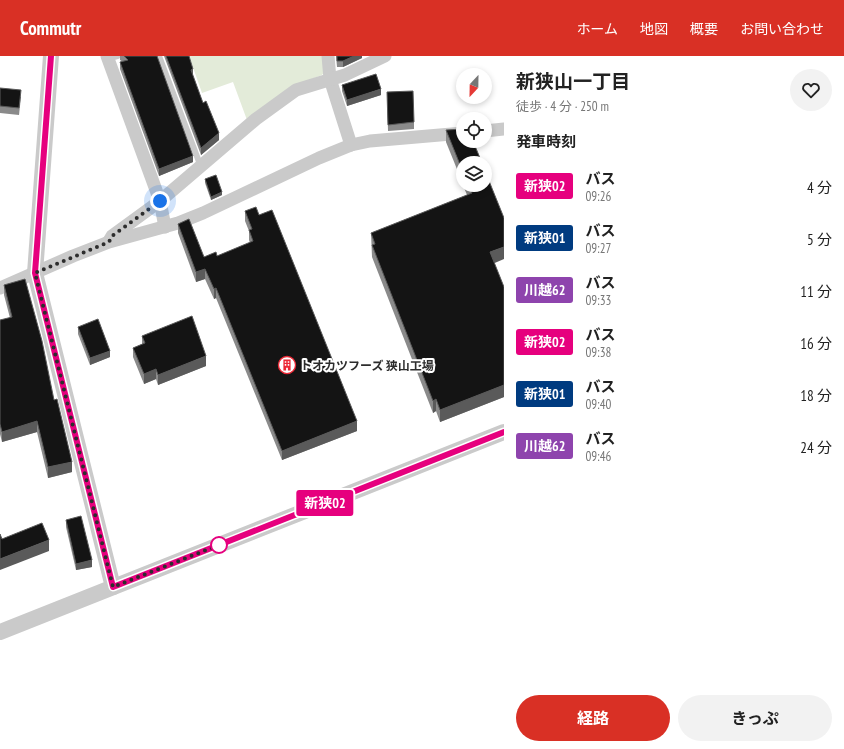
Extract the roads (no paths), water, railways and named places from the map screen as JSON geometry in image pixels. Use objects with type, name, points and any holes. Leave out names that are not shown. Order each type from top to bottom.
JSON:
[{"type":"street","points":[[51,56],[35,273],[113,587]]},
{"type":"street","points":[[328,56],[330,79],[351,145]]},
{"type":"street","points":[[109,242],[112,236],[160,201],[256,119],[296,90],[345,75],[385,56]]},
{"type":"street","points":[[111,57],[160,201],[165,227]]},
{"type":"street","points":[[492,130],[504,129]]},
{"type":"street","points":[[0,288],[109,242],[165,227],[202,213],[312,161],[351,145],[370,141],[456,134]]},
{"type":"street","points":[[0,632],[504,432]]},
{"type":"lane","points":[[159,56],[201,167]]},
{"type":"place","name":"トオカツフーズ 狭山工場","points":[[287,365]]}]
